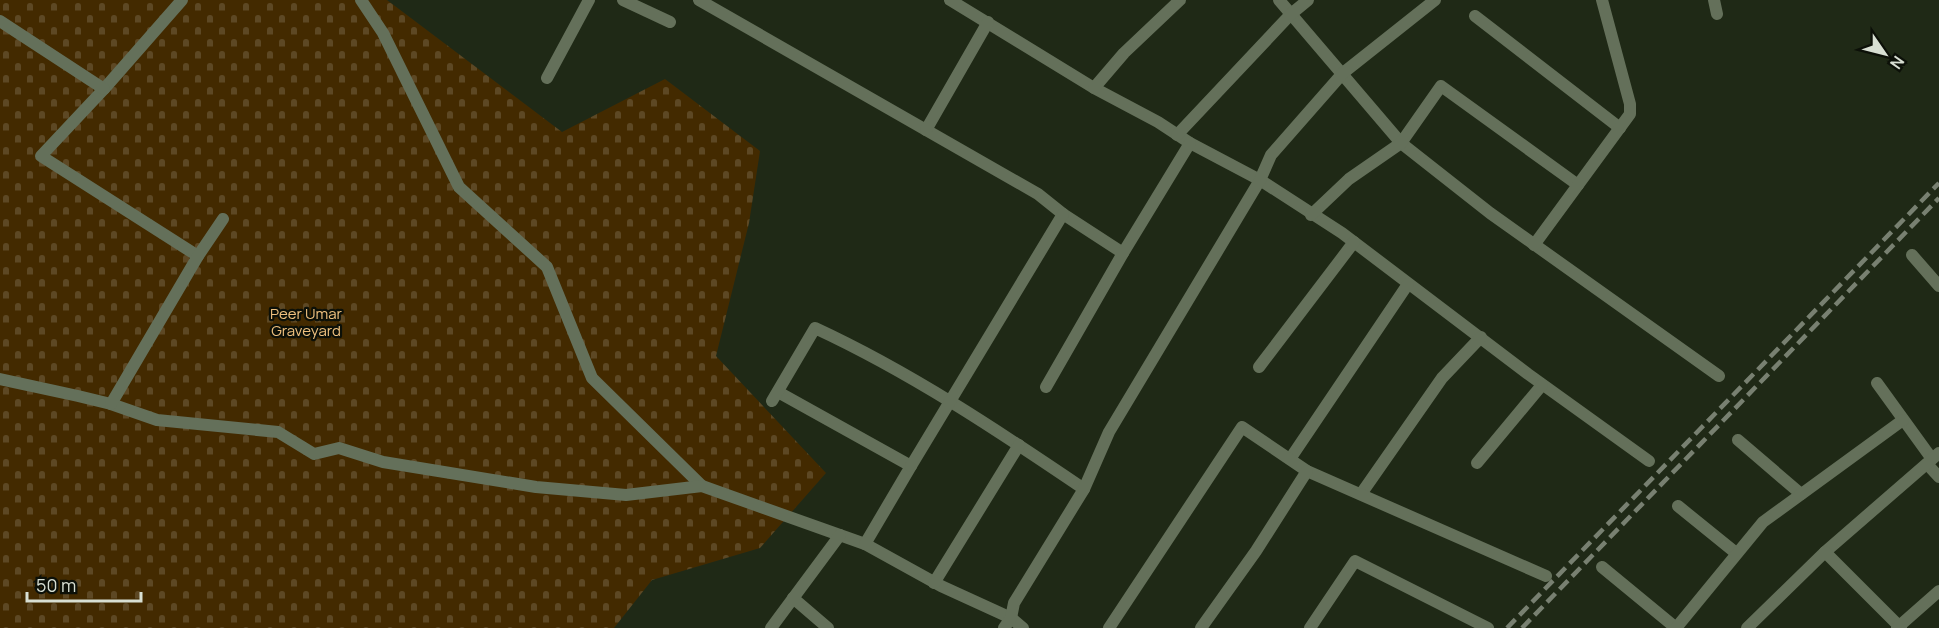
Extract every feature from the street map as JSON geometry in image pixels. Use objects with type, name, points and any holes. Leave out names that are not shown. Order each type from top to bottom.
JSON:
[{"type":"street","points":[[182,0],[104,89],[41,156],[198,256]]},
{"type":"street","points":[[361,0],[383,33],[459,187],[547,267],[592,378],[702,486],[865,544],[1008,623],[1023,628]]},
{"type":"street","points":[[547,78],[589,0]]},
{"type":"street","points":[[623,0],[670,22]]},
{"type":"street","points":[[699,0],[1038,194],[1063,214],[1123,253]]},
{"type":"street","points":[[950,0],[1094,88],[1260,180],[1354,242],[1542,384],[1649,460]]},
{"type":"street","points":[[1094,88],[1124,53],[1179,0]]},
{"type":"street","points":[[1279,0],[1401,143],[1490,213],[1719,376]]},
{"type":"street","points":[[1177,135],[1291,14],[1308,0]]},
{"type":"street","points":[[1008,623],[1014,603],[1084,489],[1109,432],[1260,180],[1271,155],[1343,74],[1435,0]]},
{"type":"street","points":[[1534,245],[1630,114],[1630,104],[1602,0]]},
{"type":"street","points":[[1714,0],[1718,14]]},
{"type":"street","points":[[1475,16],[1620,128]]},
{"type":"street","points":[[0,21],[104,89]]},
{"type":"street","points":[[926,130],[987,22]]},
{"type":"street","points":[[1311,215],[1349,179],[1401,143],[1441,86],[1578,185]]},
{"type":"street","points":[[1046,387],[1190,143]]},
{"type":"street","points":[[865,544],[1063,214]]},
{"type":"street","points":[[111,404],[198,256],[223,219]]},
{"type":"street","points":[[1258,367],[1354,242]]},
{"type":"street","points":[[1912,255],[1939,285]]},
{"type":"street","points":[[1290,459],[1408,284]]},
{"type":"street","points":[[911,466],[775,397],[814,328],[863,350],[950,401],[1019,444],[1084,489]]},
{"type":"street","points":[[1361,494],[1442,378],[1480,337]]},
{"type":"street","points":[[0,379],[111,404],[157,420],[278,432],[314,454],[339,448],[383,462],[536,487],[626,495],[702,486]]},
{"type":"street","points":[[1877,383],[1933,459],[1939,477]]},
{"type":"street","points":[[1477,463],[1542,384]]},
{"type":"street","points":[[1602,567],[1676,628],[1763,522],[1904,420]]},
{"type":"street","points":[[1109,628],[1242,428],[1307,471],[1546,576]]},
{"type":"street","points":[[1738,440],[1801,494]]},
{"type":"street","points":[[934,583],[1019,444]]},
{"type":"street","points":[[1747,628],[1825,552],[1933,459]]},
{"type":"street","points":[[1201,628],[1256,550],[1307,471]]},
{"type":"street","points":[[1678,506],[1736,553]]},
{"type":"street","points":[[771,628],[840,535]]},
{"type":"street","points":[[1825,552],[1899,627],[1939,591]]},
{"type":"street","points":[[1310,628],[1354,561],[1488,628]]},
{"type":"street","points":[[793,598],[828,628]]},
{"type":"green space","name":"Peer Umar Graveyard","points":[[0,0],[387,0],[562,132],[665,79],[760,151],[749,223],[716,356],[826,473],[760,548],[652,580],[614,628],[0,628]]},
{"type":"railway","points":[[1507,628],[1939,183]]},
{"type":"railway","points":[[1522,628],[1939,198]]}]
